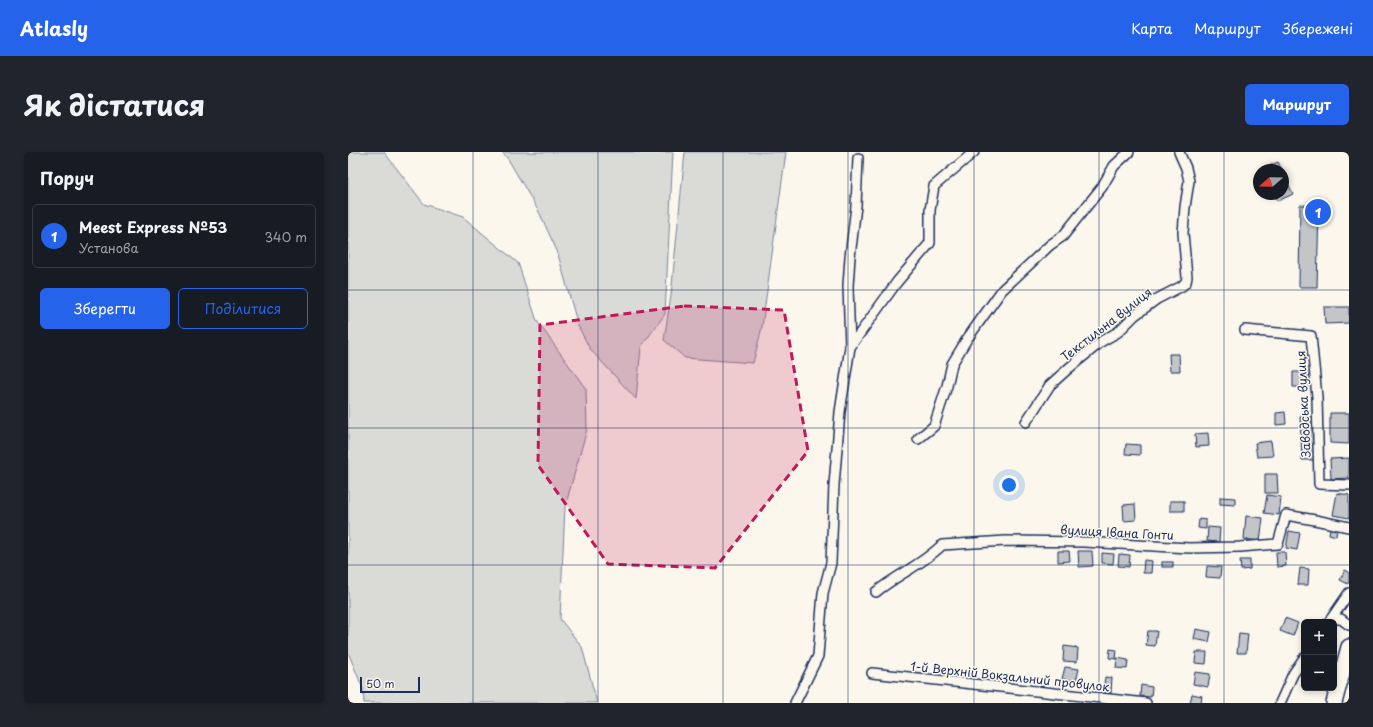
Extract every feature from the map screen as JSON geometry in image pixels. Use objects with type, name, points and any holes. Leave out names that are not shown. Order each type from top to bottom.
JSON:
[{"type":"main road","points":[[1334,703],[1349,647]]},
{"type":"street","points":[[850,347],[897,282],[930,243],[930,210],[934,186],[974,152]]},
{"type":"street","points":[[918,439],[934,426],[952,364],[967,339],[1002,290],[1050,245],[1063,236],[1102,187],[1114,166],[1129,152]]},
{"type":"street","name":"Текстильна вулиця","points":[[1026,422],[1050,385],[1068,368],[1102,341],[1118,332],[1134,316],[1157,299],[1178,289],[1186,282],[1187,277],[1183,233],[1189,181],[1186,168],[1179,152]]},
{"type":"street","points":[[795,703],[818,656],[823,592],[831,563],[834,485],[840,412],[850,347],[848,286],[856,206],[858,158]]},
{"type":"street","name":"Заводська вулиця","points":[[1245,330],[1311,336],[1317,397],[1318,484],[1349,485]]},
{"type":"street","name":"вулиця Івана Гонти","points":[[876,592],[891,580],[931,556],[942,545],[1006,541],[1084,542],[1190,548],[1240,547],[1278,544],[1286,515],[1349,527]]},
{"type":"street","points":[[1331,619],[1349,593]]},
{"type":"street","points":[[1337,619],[1341,619],[1349,625]]},
{"type":"street","points":[[1280,703],[1293,674],[1301,662]]},
{"type":"street","name":"1-й Верхній Вокзальний провулок","points":[[872,673],[1146,703]]},
{"type":"highlighted area","points":[[684,306],[784,310],[808,451],[715,568],[608,564],[538,465],[540,325]]},
{"type":"shaded area","points":[[348,152],[384,152],[424,204],[463,217],[518,263],[537,321],[586,389],[587,429],[565,507],[560,619],[582,647],[597,703],[364,703],[363,689],[348,652]]},
{"type":"shaded area","points":[[502,152],[673,152],[665,314],[641,347],[636,399],[590,349],[578,326],[557,251],[539,212],[508,159]]},
{"type":"shaded area","points":[[685,152],[786,152],[762,327],[753,363],[685,358],[664,340],[671,295]]},
{"type":"building","points":[[1289,186],[1293,194],[1289,196]]},
{"type":"building","points":[[1300,205],[1319,206],[1317,287],[1299,287]]},
{"type":"building","points":[[1324,307],[1349,307],[1349,323],[1325,324]]},
{"type":"building","points":[[1169,354],[1179,354],[1180,371],[1170,371]]},
{"type":"building","points":[[1293,372],[1307,372],[1308,387],[1293,387]]},
{"type":"building","points":[[1285,412],[1286,424],[1276,425],[1276,413]]},
{"type":"building","points":[[1330,413],[1349,413],[1349,444],[1330,443]]},
{"type":"building","points":[[1300,417],[1314,417],[1315,460],[1302,460]]},
{"type":"building","points":[[1208,433],[1209,446],[1196,447],[1195,434]]},
{"type":"building","points":[[1271,441],[1273,456],[1257,457],[1255,443]]},
{"type":"building","points":[[1126,444],[1140,445],[1140,455],[1125,454]]},
{"type":"building","points":[[1349,458],[1349,478],[1331,479],[1330,459]]},
{"type":"building","points":[[1265,474],[1277,474],[1278,493],[1265,493]]},
{"type":"building","points":[[1337,493],[1349,495],[1349,518],[1333,515]]},
{"type":"building","points":[[1267,495],[1281,497],[1279,515],[1264,513]]},
{"type":"building","points":[[1220,497],[1235,498],[1235,505],[1220,504]]},
{"type":"building","points":[[1170,501],[1184,501],[1184,511],[1170,511]]},
{"type":"building","points":[[1135,504],[1136,520],[1124,521],[1123,505]]},
{"type":"building","points":[[1246,516],[1263,518],[1260,541],[1244,539]]},
{"type":"building","points":[[1199,519],[1206,520],[1206,529],[1198,528]]},
{"type":"building","points":[[1208,527],[1220,528],[1219,542],[1207,541]]},
{"type":"building","points":[[1330,528],[1337,529],[1336,536],[1329,534]]},
{"type":"building","points":[[1289,531],[1300,533],[1297,550],[1286,548]]},
{"type":"building","points":[[1058,551],[1069,551],[1070,561],[1058,562]]},
{"type":"building","points":[[1078,551],[1092,551],[1093,566],[1079,567]]},
{"type":"building","points":[[1276,552],[1285,552],[1286,566],[1277,567]]},
{"type":"building","points":[[1102,553],[1114,554],[1113,564],[1102,563]]},
{"type":"building","points":[[1119,554],[1130,555],[1129,567],[1118,566]]},
{"type":"building","points":[[1144,560],[1152,561],[1151,573],[1143,573]]},
{"type":"building","points":[[1240,560],[1250,560],[1250,569],[1241,570]]},
{"type":"building","points":[[1162,562],[1173,562],[1173,567],[1162,567]]},
{"type":"building","points":[[1207,566],[1221,567],[1220,578],[1206,577]]},
{"type":"building","points":[[1300,568],[1309,569],[1308,585],[1298,585]]},
{"type":"building","points":[[1345,570],[1349,572],[1348,584],[1340,580]]},
{"type":"building","points":[[1285,618],[1298,623],[1293,636],[1280,631]]},
{"type":"building","points":[[1196,629],[1211,632],[1209,642],[1194,639]]},
{"type":"building","points":[[1148,631],[1157,631],[1155,646],[1146,645]]},
{"type":"building","points":[[1239,633],[1248,634],[1246,653],[1237,653]]},
{"type":"building","points":[[1064,646],[1078,648],[1077,662],[1063,661]]},
{"type":"building","points":[[1110,649],[1117,650],[1116,659],[1109,658]]},
{"type":"building","points":[[1196,652],[1207,652],[1206,664],[1195,663]]},
{"type":"building","points":[[1117,658],[1128,660],[1127,669],[1116,668]]},
{"type":"building","points":[[1065,667],[1079,669],[1076,681],[1062,679]]},
{"type":"building","points":[[1195,672],[1210,674],[1208,687],[1193,684]]},
{"type":"building","points":[[1105,677],[1112,678],[1111,693],[1103,692]]},
{"type":"building","points":[[1141,685],[1152,687],[1151,697],[1140,696]]},
{"type":"building","points":[[1192,694],[1202,696],[1201,703],[1190,703]]},
{"type":"place","name":"Meest Express №53","points":[[1318,212]]}]
